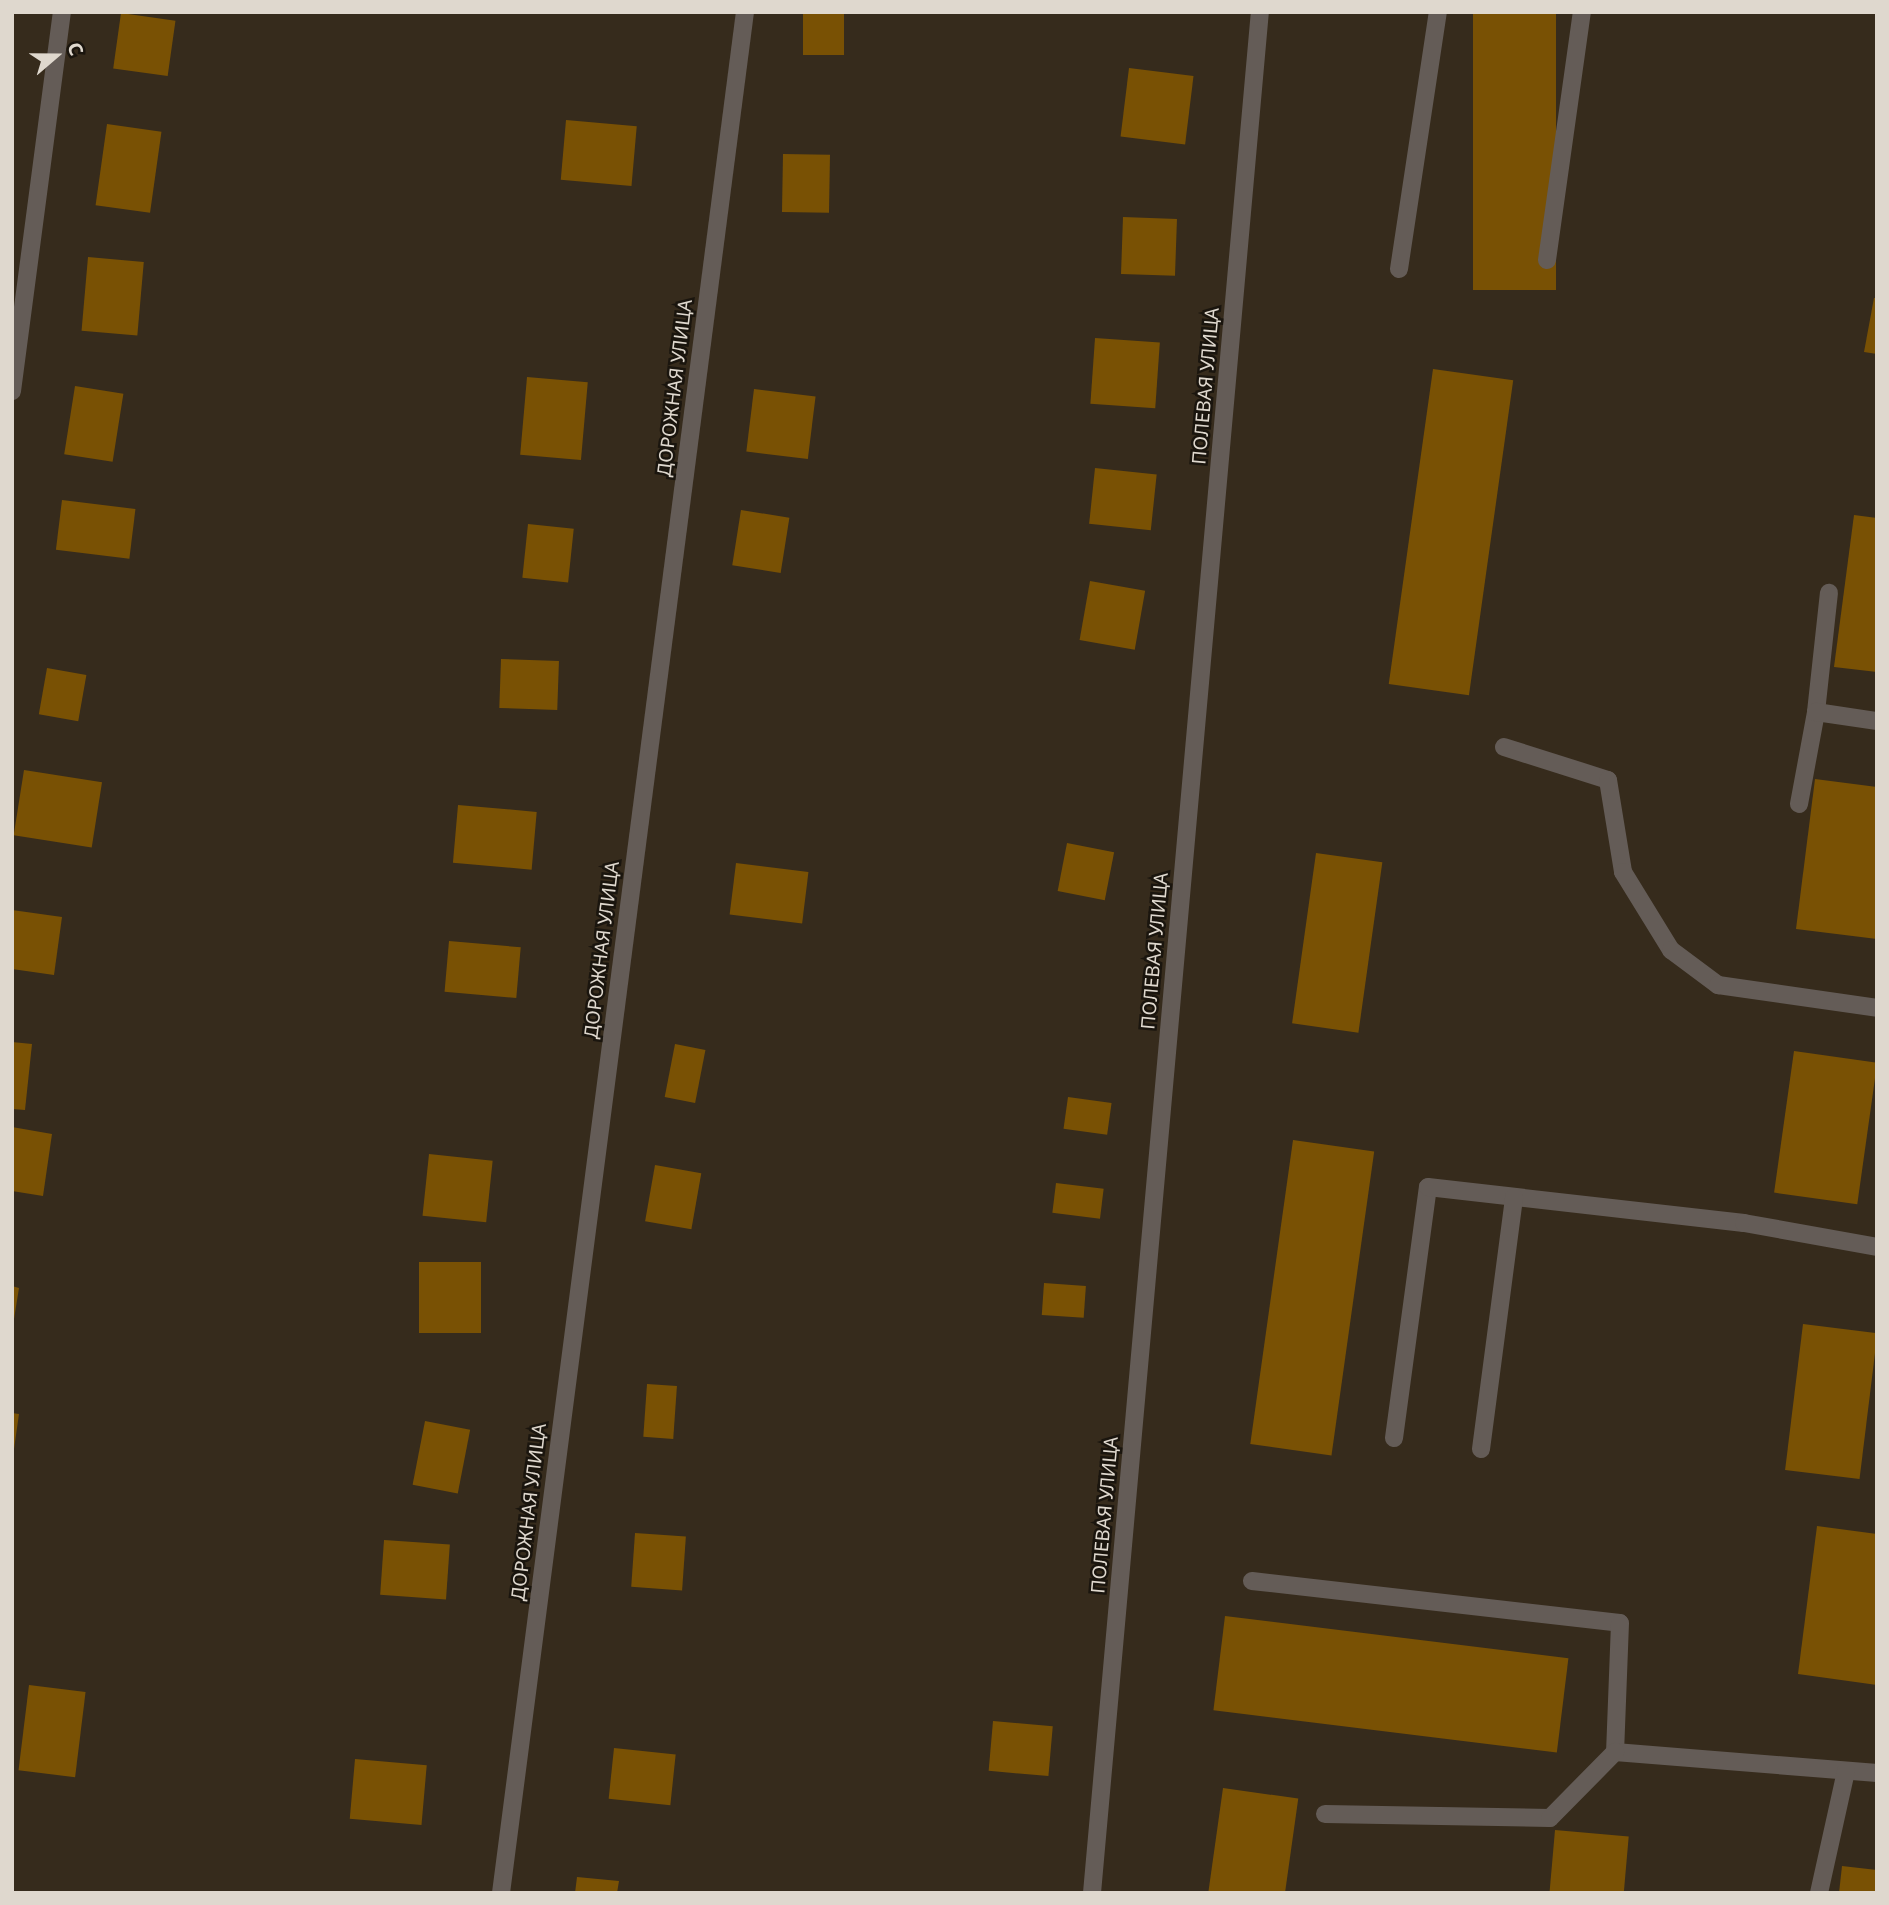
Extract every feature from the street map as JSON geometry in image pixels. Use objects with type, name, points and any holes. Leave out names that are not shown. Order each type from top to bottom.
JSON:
[{"type":"street","points":[[12,391],[62,12]]},
{"type":"street","name":"ДОРОЖНАЯ УЛИЦА","points":[[501,1893],[745,12]]},
{"type":"street","name":"ПОЛЕВАЯ УЛИЦА","points":[[1092,1893],[1260,12]]},
{"type":"street","points":[[1399,269],[1438,12]]},
{"type":"street","points":[[1547,260],[1582,12]]},
{"type":"street","points":[[1799,804],[1816,712],[1829,593]]},
{"type":"street","points":[[1816,712],[1877,721]]},
{"type":"street","points":[[1504,747],[1608,780],[1622,872],[1671,950],[1718,985],[1877,1008]]},
{"type":"street","points":[[1395,1438],[1429,1187],[1744,1223],[1877,1247]]},
{"type":"street","points":[[1481,1449],[1514,1196]]},
{"type":"street","points":[[1252,1581],[1620,1623],[1615,1752],[1550,1818],[1325,1814]]},
{"type":"street","points":[[1615,1752],[1877,1773]]},
{"type":"street","points":[[1819,1893],[1846,1771]]},
{"type":"building","points":[[803,12],[844,12],[844,55],[803,55]]},
{"type":"building","points":[[1473,12],[1556,12],[1556,290],[1473,290]]},
{"type":"building","points":[[121,13],[175,21],[168,76],[113,68]]},
{"type":"building","points":[[1129,68],[1194,76],[1185,144],[1121,136]]},
{"type":"building","points":[[566,120],[637,126],[632,186],[561,180]]},
{"type":"building","points":[[107,124],[161,132],[150,213],[96,205]]},
{"type":"building","points":[[783,154],[830,155],[829,213],[782,212]]},
{"type":"building","points":[[1123,217],[1177,219],[1175,276],[1121,274]]},
{"type":"building","points":[[88,257],[144,262],[137,336],[82,331]]},
{"type":"building","points":[[1874,298],[1877,298],[1877,354],[1864,352]]},
{"type":"building","points":[[1095,338],[1160,343],[1155,408],[1090,404]]},
{"type":"building","points":[[1433,369],[1513,380],[1469,695],[1389,684]]},
{"type":"building","points":[[527,377],[588,382],[581,460],[520,455]]},
{"type":"building","points":[[75,386],[123,394],[113,462],[64,454]]},
{"type":"building","points":[[754,389],[816,397],[808,459],[746,452]]},
{"type":"building","points":[[1095,468],[1157,474],[1151,530],[1089,524]]},
{"type":"building","points":[[62,500],[135,509],[129,559],[56,550]]},
{"type":"building","points":[[741,510],[789,518],[781,573],[732,565]]},
{"type":"building","points":[[1854,515],[1877,518],[1877,672],[1834,667]]},
{"type":"building","points":[[528,524],[574,529],[568,583],[522,578]]},
{"type":"building","points":[[1090,581],[1145,591],[1135,650],[1080,640]]},
{"type":"building","points":[[501,659],[559,661],[557,710],[499,708]]},
{"type":"building","points":[[47,668],[86,675],[78,721],[39,714]]},
{"type":"building","points":[[24,770],[102,782],[92,848],[14,835]]},
{"type":"building","points":[[1815,779],[1877,787],[1877,939],[1796,929]]},
{"type":"building","points":[[458,805],[537,812],[532,870],[453,863]]},
{"type":"building","points":[[1067,843],[1114,852],[1105,900],[1058,891]]},
{"type":"building","points":[[1316,853],[1382,862],[1358,1033],[1292,1023]]},
{"type":"building","points":[[736,863],[808,872],[802,924],[730,915]]},
{"type":"building","points":[[12,910],[62,917],[54,975],[12,969]]},
{"type":"building","points":[[449,941],[521,947],[516,998],[445,992]]},
{"type":"building","points":[[12,1042],[32,1044],[25,1110],[12,1109]]},
{"type":"building","points":[[675,1044],[705,1050],[695,1103],[665,1097]]},
{"type":"building","points":[[1794,1051],[1877,1063],[1857,1204],[1774,1193]]},
{"type":"building","points":[[1068,1097],[1112,1103],[1107,1135],[1064,1129]]},
{"type":"building","points":[[12,1127],[52,1134],[43,1196],[12,1191]]},
{"type":"building","points":[[1293,1140],[1374,1151],[1331,1455],[1250,1444]]},
{"type":"building","points":[[429,1154],[493,1161],[486,1222],[423,1216]]},
{"type":"building","points":[[655,1165],[701,1173],[691,1229],[645,1221]]},
{"type":"building","points":[[1056,1183],[1104,1189],[1100,1219],[1052,1213]]},
{"type":"building","points":[[419,1262],[481,1262],[481,1333],[419,1333]]},
{"type":"building","points":[[1044,1283],[1086,1286],[1084,1318],[1042,1315]]},
{"type":"building","points":[[12,1286],[19,1288],[14,1319],[12,1319]]},
{"type":"building","points":[[1803,1324],[1877,1333],[1860,1479],[1785,1470]]},
{"type":"building","points":[[647,1384],[677,1386],[673,1439],[643,1437]]},
{"type":"building","points":[[12,1413],[19,1414],[14,1449],[12,1448]]},
{"type":"building","points":[[425,1421],[470,1430],[458,1494],[413,1485]]},
{"type":"building","points":[[1817,1526],[1877,1534],[1877,1685],[1798,1674]]},
{"type":"building","points":[[635,1533],[686,1537],[682,1590],[631,1587]]},
{"type":"building","points":[[384,1540],[450,1545],[446,1599],[380,1595]]},
{"type":"building","points":[[1225,1616],[1568,1658],[1557,1752],[1213,1710]]},
{"type":"building","points":[[29,1685],[86,1692],[75,1777],[19,1770]]},
{"type":"building","points":[[993,1721],[1053,1726],[1048,1776],[989,1771]]},
{"type":"building","points":[[614,1748],[676,1754],[670,1805],[609,1799]]},
{"type":"building","points":[[355,1759],[427,1765],[421,1825],[350,1819]]},
{"type":"building","points":[[1223,1788],[1298,1799],[1285,1893],[1208,1893]]},
{"type":"building","points":[[1555,1830],[1629,1836],[1624,1893],[1550,1893]]},
{"type":"building","points":[[1842,1866],[1877,1870],[1877,1893],[1839,1893]]},
{"type":"building","points":[[577,1877],[619,1881],[617,1893],[575,1893]]}]
